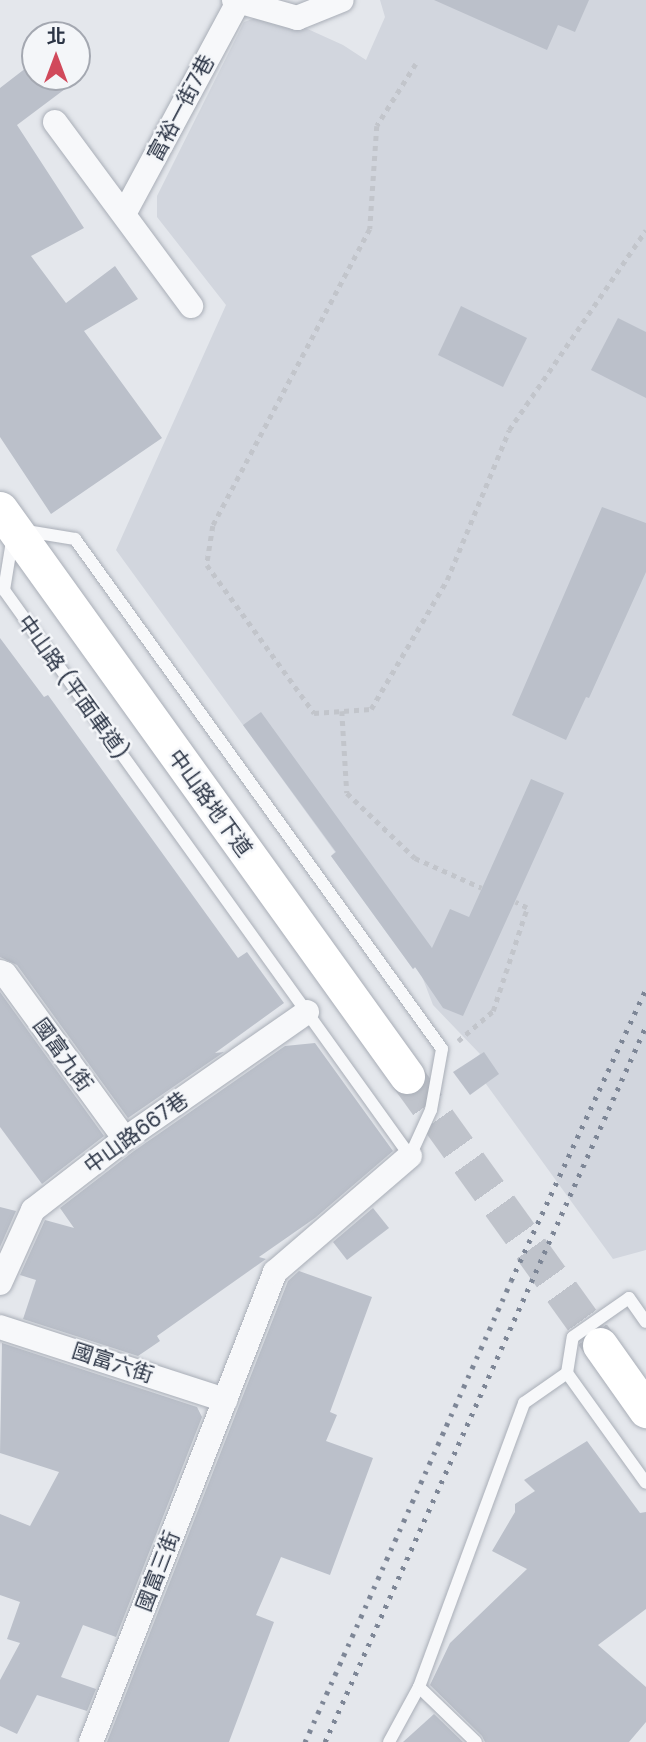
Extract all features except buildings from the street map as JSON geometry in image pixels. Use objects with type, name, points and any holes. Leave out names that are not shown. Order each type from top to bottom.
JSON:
[{"type":"street","points":[[236,1],[297,18],[342,0]]},
{"type":"street","name":"富裕一街7巷","points":[[124,214],[236,1]]},
{"type":"street","points":[[55,122],[191,306]]},
{"type":"street","name":"中山路地下道","points":[[7,519],[407,1076]]},
{"type":"street","name":"國富九街","points":[[0,972],[5,974],[125,1139]]},
{"type":"street","name":"中山路667巷","points":[[0,1283],[33,1210],[125,1139],[307,1012]]},
{"type":"street","name":"國富三街","points":[[91,1742],[275,1272],[410,1156]]},
{"type":"street","name":"國富六街","points":[[0,1327],[225,1400]]},
{"type":"street","points":[[600,1345],[646,1410]]},
{"type":"lane","name":"中山路 (平面車道)","points":[[7,519],[4,590],[410,1156]]},
{"type":"lane","points":[[7,519],[75,539],[442,1049],[431,1110],[410,1156]]},
{"type":"lane","points":[[646,1321],[629,1298],[573,1337],[567,1373],[646,1483]]},
{"type":"lane","points":[[389,1742],[419,1687],[524,1403],[567,1373]]},
{"type":"lane","points":[[419,1687],[476,1742]]},
{"type":"path","points":[[416,64],[377,126],[370,229],[213,526],[207,565],[314,713],[370,709],[447,580],[509,430],[646,230]]},
{"type":"path","points":[[342,711],[346,793],[415,858],[482,888]]},
{"type":"path","points":[[442,1049],[464,1038],[493,1011],[527,908],[515,902]]},
{"type":"shaded area","points":[[380,0],[646,0],[646,1250],[613,1259],[470,1062],[480,1054],[433,1005],[418,966],[413,969],[331,856],[335,852],[116,550],[226,305],[157,217],[157,196],[244,22],[270,12],[343,45],[366,60],[385,17]]},
{"type":"tunnel","points":[[407,1076],[600,1345]]},
{"type":"railway","points":[[305,1742],[511,1281],[646,989]]},
{"type":"railway","points":[[325,1742],[646,1026]]}]
